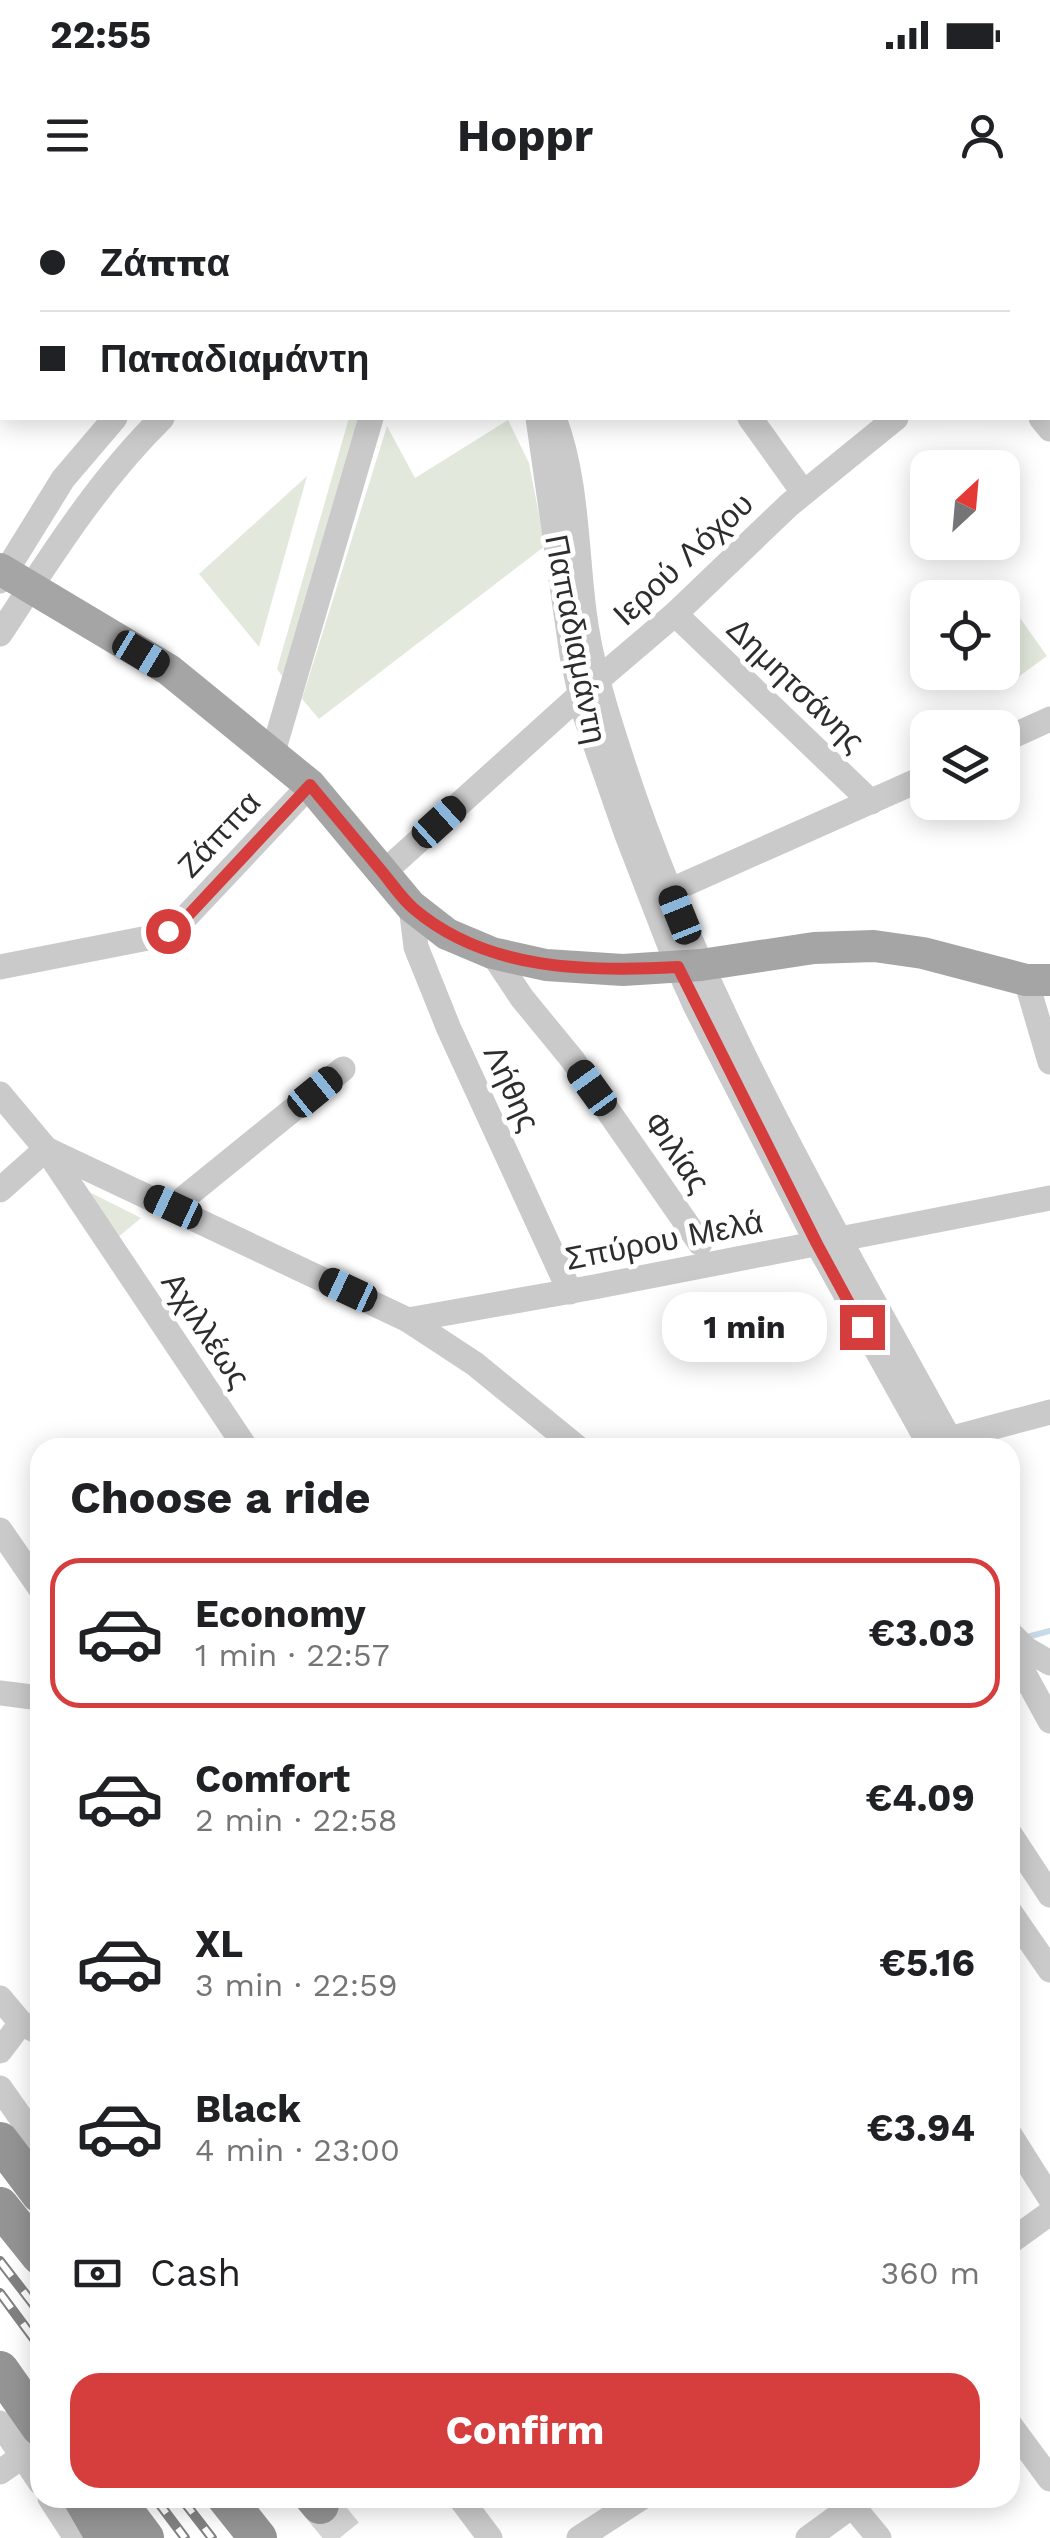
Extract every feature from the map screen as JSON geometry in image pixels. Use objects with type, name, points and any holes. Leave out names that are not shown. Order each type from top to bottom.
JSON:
[{"type":"highway","points":[[0,2141],[30,2181]]},
{"type":"highway","points":[[0,2206],[30,2244]]},
{"type":"highway","points":[[0,2345],[30,2385]]},
{"type":"highway","points":[[0,2370],[30,2435]]},
{"type":"highway","points":[[88,2508],[106,2538]]},
{"type":"highway","points":[[122,2508],[145,2538]]},
{"type":"highway","points":[[234,2508],[258,2538]]},
{"type":"main road","points":[[9,577],[169,670],[310,785],[411,906],[447,934],[492,953],[546,965],[623,970],[690,966],[814,948],[874,946],[923,953],[1038,980]]},
{"type":"street","points":[[0,634],[9,577],[63,479],[114,420]]},
{"type":"street","points":[[9,577],[80,513],[107,477],[160,420]]},
{"type":"street","points":[[273,752],[371,420]]},
{"type":"street","name":"Παπαδιαμάντη","points":[[538,420],[589,687],[624,766],[661,895],[690,966],[828,1241],[933,1438]]},
{"type":"street","name":"Παπαδιαμάντη","points":[[555,420],[566,461],[585,616],[589,687]]},
{"type":"street","points":[[751,420],[803,492]]},
{"type":"street","name":"Ιερού Λόχου","points":[[383,872],[675,614],[803,492],[893,420]]},
{"type":"street","name":"Δημητσάνης","points":[[675,614],[871,802]]},
{"type":"street","points":[[1020,733],[1050,719]]},
{"type":"street","points":[[661,895],[910,784]]},
{"type":"street","name":"Ζάππα","points":[[0,967],[168,931],[184,920],[310,785]]},
{"type":"street","name":"Λήθης","points":[[411,906],[422,964],[570,1292]]},
{"type":"street","name":"Φιλίας","points":[[492,953],[700,1243]]},
{"type":"street","points":[[1038,980],[1050,1062]]},
{"type":"street","points":[[173,1207],[344,1069]]},
{"type":"street","name":"Αχιλλέως","points":[[0,1094],[46,1149],[239,1438]]},
{"type":"street","points":[[0,1190],[46,1149],[408,1320],[475,1364],[566,1438]]},
{"type":"street","name":"Σπύρου Μελά","points":[[408,1320],[1050,1198]]},
{"type":"street","points":[[998,1437],[1050,1412]]},
{"type":"street","points":[[0,1530],[30,1574]]},
{"type":"street","points":[[1020,1642],[1050,1663]]},
{"type":"street","points":[[1020,1659],[1021,1668],[1050,1721]]},
{"type":"street","points":[[0,1692],[30,1696]]},
{"type":"street","points":[[1020,1849],[1050,1895]]},
{"type":"street","points":[[1020,1926],[1050,1970]]},
{"type":"street","points":[[0,1998],[30,2028],[0,2052]]},
{"type":"street","points":[[0,2088],[30,2132]]},
{"type":"street","points":[[1020,2150],[1050,2198]]},
{"type":"street","points":[[1020,2235],[1050,2214]]},
{"type":"street","points":[[0,2423],[30,2442]]},
{"type":"street","points":[[1020,2439],[1050,2480]]},
{"type":"street","points":[[0,2472],[30,2447]]},
{"type":"street","points":[[56,2508],[76,2538]]},
{"type":"street","points":[[468,2508],[490,2538]]},
{"type":"street","points":[[579,2538],[626,2508]]},
{"type":"street","points":[[808,2538],[842,2508]]},
{"type":"street","points":[[854,2508],[879,2538]]},
{"type":"shaded area","points":[[348,420],[360,420],[285,680],[277,669]]},
{"type":"shaded area","points":[[508,420],[529,463],[545,546],[319,719],[302,699],[387,426],[415,478]]},
{"type":"shaded area","points":[[307,476],[259,647],[199,574]]},
{"type":"shaded area","points":[[1020,618],[1047,656],[1020,676]]},
{"type":"shaded area","points":[[83,1189],[141,1218],[117,1238]]},
{"type":"waterway","points":[[1027,1637],[1050,1631]]},
{"type":"tunnel","points":[[322,2508],[347,2538]]},
{"type":"railway","points":[[0,2261],[30,2300]]},
{"type":"railway","points":[[0,2293],[30,2334]]},
{"type":"railway","points":[[162,2508],[185,2538]]},
{"type":"railway","points":[[189,2508],[212,2538]]},
{"type":"route","points":[[168,931],[184,920],[310,785],[411,906],[447,934],[492,953],[546,965],[623,970],[678,967],[862,1327]]}]
